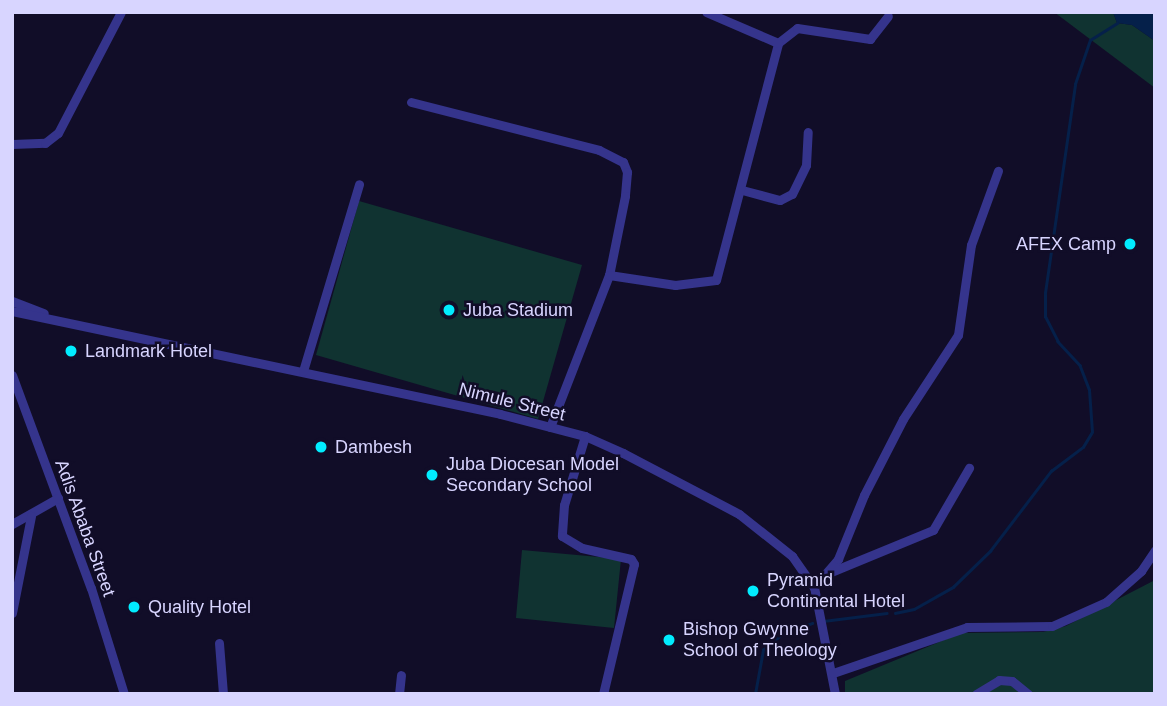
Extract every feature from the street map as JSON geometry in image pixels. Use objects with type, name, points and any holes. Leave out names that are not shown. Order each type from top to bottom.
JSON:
[{"type":"street","points":[[12,144],[45,143],[58,133],[121,12]]},
{"type":"street","points":[[706,12],[778,43]]},
{"type":"street","points":[[609,275],[675,285],[712,284],[742,190],[778,43],[797,27],[870,39],[888,16]]},
{"type":"street","points":[[411,102],[619,157],[627,172],[609,275],[550,427]]},
{"type":"street","points":[[742,190],[779,200],[792,194],[806,165],[808,132]]},
{"type":"street","points":[[814,587],[838,559],[864,495],[904,419],[958,335],[971,245],[998,171]]},
{"type":"street","points":[[303,371],[359,184]]},
{"type":"street","name":"Nimule Street","points":[[12,301],[52,317]]},
{"type":"street","name":"Nimule Street","points":[[12,311],[52,317],[303,371],[585,436],[739,514],[792,556],[814,587],[835,694]]},
{"type":"street","name":"Adis Ababa Street","points":[[12,375],[58,498],[124,694]]},
{"type":"street","points":[[585,436],[564,505],[562,537],[582,548],[631,559],[634,564],[603,694]]},
{"type":"street","points":[[825,574],[933,530],[969,468]]},
{"type":"street","points":[[12,524],[31,516],[58,498]]},
{"type":"street","points":[[12,613],[31,516]]},
{"type":"street","points":[[833,673],[967,627],[1052,626],[1106,602],[1152,560],[1155,550]]},
{"type":"street","points":[[219,643],[223,694]]},
{"type":"street","points":[[399,694],[401,675]]},
{"type":"street","points":[[976,694],[999,680],[1012,681],[1028,694]]},
{"type":"green space","points":[[1054,12],[1113,12],[1117,23],[1132,25],[1155,41],[1155,88]]},
{"type":"green space","name":"Juba Stadium","points":[[359,201],[582,265],[538,419],[316,355]]},
{"type":"green space","points":[[522,550],[621,559],[614,628],[516,618]]},
{"type":"green space","points":[[1155,580],[1155,694],[845,694],[845,681],[961,633],[1043,632],[1066,626]]},
{"type":"water","points":[[1113,12],[1155,12],[1155,41],[1132,25],[1117,23]]},
{"type":"waterway","points":[[895,613],[914,609],[953,587],[990,551],[1051,471],[1083,447],[1092,432],[1089,390],[1080,366],[1058,342],[1045,317],[1045,293],[1075,84],[1090,40],[1117,23]]},
{"type":"waterway","points":[[823,621],[887,613]]},
{"type":"waterway","points":[[755,694],[763,650],[782,634],[812,623]]},
{"type":"place","name":"AFEX Camp","points":[[1130,244]]},
{"type":"place","name":"Juba Stadium","points":[[449,310]]},
{"type":"place","name":"Landmark Hotel","points":[[71,351]]},
{"type":"place","name":"Dambesh","points":[[321,447]]},
{"type":"place","name":"Juba Diocesan Model Secondary School","points":[[432,475]]},
{"type":"place","name":"Pyramid Continental Hotel","points":[[753,591]]},
{"type":"place","name":"Quality Hotel","points":[[134,607]]},
{"type":"place","name":"Bishop Gwynne School of Theology","points":[[669,640]]}]
